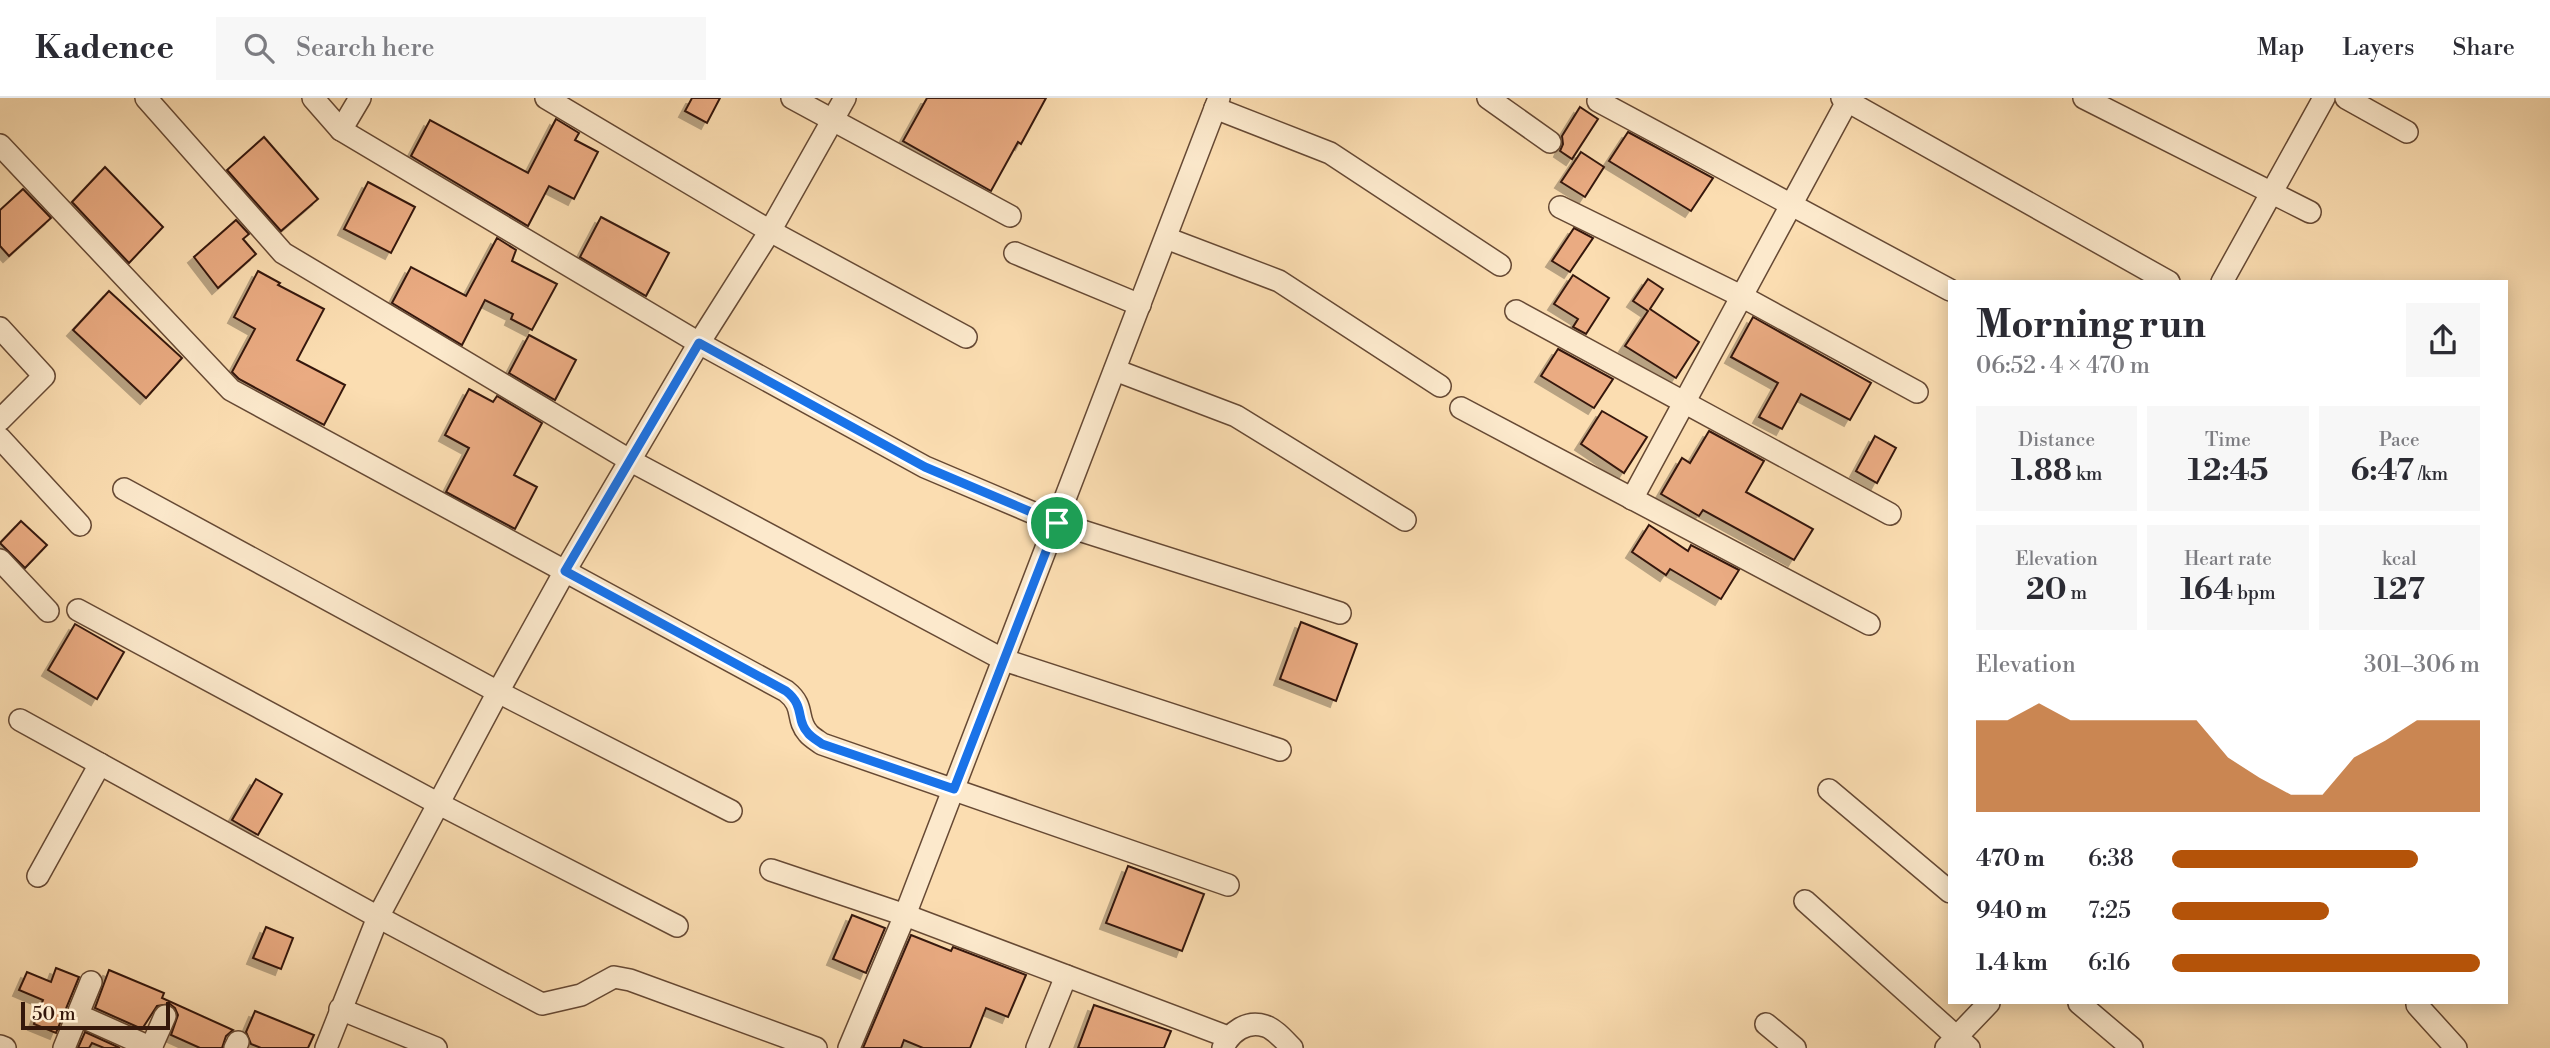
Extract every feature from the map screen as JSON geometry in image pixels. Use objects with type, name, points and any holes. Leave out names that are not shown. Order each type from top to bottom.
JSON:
[{"type":"street","points":[[146,98],[283,253],[631,461],[1004,660],[1280,751]]},
{"type":"street","points":[[313,98],[341,130],[699,343],[925,467],[1057,523],[1340,613]]},
{"type":"street","points":[[341,130],[360,98]]},
{"type":"street","points":[[546,98],[770,231],[966,337]]},
{"type":"street","points":[[792,98],[1010,216]]},
{"type":"street","points":[[326,1048],[378,917],[498,692],[565,571],[699,343],[770,231],[845,98]]},
{"type":"street","points":[[1488,98],[1550,142]]},
{"type":"street","points":[[2084,98],[2310,212]]},
{"type":"street","points":[[2223,280],[2325,98]]},
{"type":"street","points":[[2346,98],[2407,132]]},
{"type":"street","points":[[1632,499],[1743,297],[1846,99],[2165,280]]},
{"type":"street","points":[[1598,101],[1948,289]]},
{"type":"street","points":[[849,1048],[905,915],[1217,103],[1330,153],[1500,265]]},
{"type":"street","points":[[0,145],[231,390],[786,691],[797,699],[808,733],[822,744],[1228,885]]},
{"type":"street","points":[[1560,207],[1743,297],[1917,392]]},
{"type":"street","points":[[1166,238],[1279,281],[1440,386]]},
{"type":"street","points":[[1015,253],[1140,305]]},
{"type":"street","points":[[1516,311],[1890,513]]},
{"type":"street","points":[[0,328],[44,376],[0,420]]},
{"type":"street","points":[[1115,370],[1236,416],[1405,520]]},
{"type":"street","points":[[1461,408],[1869,624]]},
{"type":"street","points":[[0,438],[80,525]]},
{"type":"street","points":[[124,489],[498,692],[731,811]]},
{"type":"street","points":[[0,560],[48,611]]},
{"type":"street","points":[[78,610],[439,804],[677,926]]},
{"type":"street","points":[[20,720],[542,1004],[580,995],[614,977],[816,1048]]},
{"type":"street","points":[[38,876],[100,764]]},
{"type":"street","points":[[1829,790],[1948,890]]},
{"type":"street","points":[[771,870],[905,915],[1066,976],[1226,1042],[1249,1024],[1267,1026],[1293,1048]]},
{"type":"street","points":[[1805,901],[1957,1044],[1988,1004]]},
{"type":"street","points":[[1037,1048],[1066,976]]},
{"type":"street","points":[[64,1048],[91,982]]},
{"type":"street","points":[[2080,1004],[2132,1048]]},
{"type":"street","points":[[2417,1005],[2456,1048]]},
{"type":"street","points":[[340,1009],[436,1048]]},
{"type":"street","points":[[78,1014],[151,1048],[165,1016]]},
{"type":"street","points":[[1766,1024],[1795,1048]]},
{"type":"building","points":[[692,98],[720,98],[707,123],[685,111]]},
{"type":"building","points":[[927,98],[1046,98],[991,191],[903,141]]},
{"type":"building","points":[[1580,107],[1598,119],[1572,159],[1560,151],[1562,136]]},
{"type":"building","points":[[556,119],[579,133],[575,140],[598,152],[574,199],[549,186],[528,226],[411,156],[430,120],[528,173]]},
{"type":"building","points":[[1628,132],[1713,178],[1691,211],[1609,161]]},
{"type":"building","points":[[264,137],[318,199],[281,231],[227,170]]},
{"type":"building","points":[[1581,152],[1604,167],[1585,197],[1561,182]]},
{"type":"building","points":[[105,167],[163,227],[129,263],[72,202]]},
{"type":"building","points":[[368,182],[415,207],[391,253],[344,229]]},
{"type":"building","points":[[23,189],[51,218],[9,256],[0,246],[0,210]]},
{"type":"building","points":[[601,217],[669,253],[646,296],[580,257]]},
{"type":"building","points":[[236,220],[249,234],[243,239],[256,254],[218,288],[194,257]]},
{"type":"building","points":[[1574,228],[1593,238],[1570,272],[1552,261]]},
{"type":"building","points":[[497,238],[516,250],[512,261],[557,284],[532,330],[511,319],[513,314],[485,300],[462,345],[392,303],[411,267],[466,296]]},
{"type":"building","points":[[258,271],[280,283],[278,285],[324,309],[297,360],[345,385],[324,425],[239,379],[232,372],[255,329],[234,317]]},
{"type":"building","points":[[1573,275],[1609,298],[1586,334],[1573,327],[1578,319],[1554,304]]},
{"type":"building","points":[[1648,279],[1663,289],[1650,309],[1699,342],[1676,378],[1625,346],[1648,311],[1633,301]]},
{"type":"building","points":[[109,291],[182,358],[146,398],[73,330]]},
{"type":"building","points":[[1753,317],[1871,383],[1850,420],[1801,394],[1782,429],[1759,417],[1778,383],[1731,357]]},
{"type":"building","points":[[529,335],[576,360],[555,400],[509,373]]},
{"type":"building","points":[[1558,349],[1613,379],[1594,408],[1541,376]]},
{"type":"building","points":[[469,389],[493,402],[497,396],[542,423],[514,475],[537,487],[515,529],[446,492],[469,448],[445,435]]},
{"type":"building","points":[[1602,411],[1647,437],[1624,473],[1581,444]]},
{"type":"building","points":[[1709,431],[1764,461],[1746,492],[1813,529],[1794,560],[1703,510],[1699,516],[1661,494],[1682,458],[1690,463]]},
{"type":"building","points":[[1875,436],[1896,448],[1877,483],[1856,471]]},
{"type":"building","points":[[21,521],[47,545],[25,568],[0,543]]},
{"type":"building","points":[[1649,525],[1688,551],[1691,545],[1739,570],[1721,599],[1670,569],[1666,575],[1632,552]]},
{"type":"building","points":[[1301,622],[1357,644],[1336,701],[1280,679]]},
{"type":"building","points":[[75,624],[124,652],[97,699],[48,670]]},
{"type":"building","points":[[256,779],[282,794],[258,835],[232,820]]},
{"type":"building","points":[[1128,866],[1204,894],[1182,951],[1106,923]]},
{"type":"building","points":[[852,915],[885,928],[866,973],[833,959]]},
{"type":"building","points":[[266,927],[293,938],[281,969],[253,958]]},
{"type":"building","points":[[911,935],[951,951],[953,947],[1026,975],[1008,1017],[986,1008],[970,1048],[923,1048],[904,1040],[901,1048],[863,1048]]},
{"type":"building","points":[[56,968],[79,977],[56,1033],[34,1024],[43,1000],[19,990],[27,972],[51,982]]},
{"type":"building","points":[[109,970],[164,993],[162,998],[233,1030],[226,1036],[222,1048],[200,1048],[171,1035],[178,1015],[170,1004],[157,1006],[142,1029],[95,1008]]},
{"type":"building","points":[[1094,1005],[1171,1031],[1164,1048],[1078,1048]]},
{"type":"building","points":[[255,1011],[314,1035],[308,1048],[261,1048],[251,1044],[246,1032]]},
{"type":"building","points":[[85,1032],[120,1048],[104,1048],[92,1043],[89,1048],[78,1048]]},
{"type":"route","points":[[699,343],[925,467],[1057,523],[954,789],[822,744],[808,733],[797,699],[786,691],[565,571],[699,343]]}]
